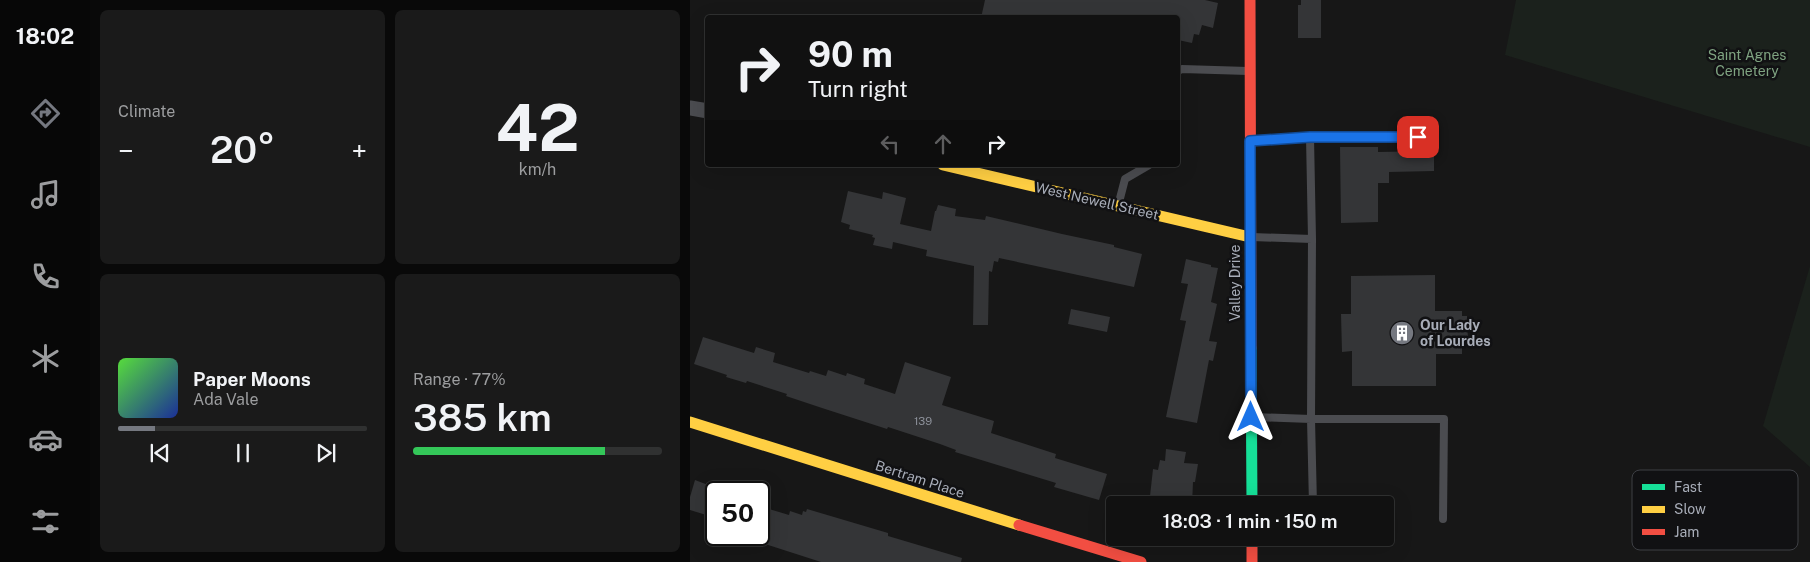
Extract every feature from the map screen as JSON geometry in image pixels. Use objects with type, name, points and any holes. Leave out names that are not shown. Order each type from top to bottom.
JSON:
[{"type":"street","name":"Valley Drive","points":[[1250,0],[1252,496]]},
{"type":"street","points":[[690,108],[705,110]]},
{"type":"street","name":"West Newell Street","points":[[952,167],[1250,237]]},
{"type":"street","name":"Bertram Place","points":[[690,422],[1141,562]]},
{"type":"street","points":[[1252,546],[1252,562]]},
{"type":"lane","points":[[1180,70],[1250,71]]},
{"type":"lane","points":[[1310,137],[1312,496]]},
{"type":"lane","points":[[1250,141],[1310,137],[1418,137]]},
{"type":"lane","points":[[1118,206],[1126,179],[1147,167]]},
{"type":"lane","points":[[1250,237],[1312,238]]},
{"type":"lane","points":[[1251,417],[1444,419],[1443,519]]},
{"type":"green space","name":"Saint Agnes Cemetery","points":[[1516,0],[1810,0],[1810,147],[1505,55]]},
{"type":"green space","points":[[1810,266],[1810,467],[1763,426]]},
{"type":"building","points":[[985,0],[1205,0],[1218,3],[1213,28],[1202,25],[1199,35],[1194,34],[1192,43],[1180,40],[1180,15],[982,15]]},
{"type":"building","points":[[1301,0],[1321,0],[1321,38],[1298,38],[1298,5],[1301,5]]},
{"type":"building","points":[[1340,147],[1378,147],[1378,152],[1434,151],[1434,171],[1389,172],[1389,183],[1378,183],[1378,222],[1341,223]]},
{"type":"building","points":[[848,191],[882,199],[883,192],[906,198],[900,224],[931,231],[938,205],[956,209],[955,216],[985,220],[986,216],[1114,245],[1114,247],[1142,254],[1134,287],[999,258],[998,262],[994,261],[992,272],[989,271],[988,325],[973,325],[974,266],[926,256],[927,250],[893,242],[892,249],[873,245],[875,238],[872,237],[873,235],[849,229],[850,225],[841,222]]},
{"type":"building","points":[[1186,259],[1218,268],[1211,302],[1217,304],[1209,341],[1217,342],[1213,361],[1209,360],[1197,423],[1166,417],[1186,321],[1180,320],[1188,284],[1181,283]]},
{"type":"building","name":"Our Lady of Lourdes","points":[[1435,275],[1435,311],[1462,311],[1462,316],[1467,316],[1468,342],[1462,342],[1462,354],[1436,354],[1436,386],[1352,386],[1352,351],[1342,352],[1341,314],[1351,314],[1351,276]]},
{"type":"building","points":[[1071,309],[1110,317],[1107,332],[1068,324]]},
{"type":"building","points":[[703,337],[754,353],[756,347],[775,353],[773,362],[809,373],[810,371],[826,376],[828,370],[846,376],[847,373],[865,379],[864,384],[895,394],[905,362],[951,377],[942,405],[994,421],[991,433],[1056,454],[1055,458],[1107,474],[1099,500],[1054,487],[1056,483],[955,452],[956,450],[940,444],[822,408],[747,381],[746,383],[726,377],[727,375],[694,364]]},
{"type":"building","points":[[1166,449],[1186,452],[1184,463],[1198,464],[1195,482],[1193,482],[1192,496],[1150,496],[1153,469],[1158,470],[1160,460],[1165,461]]},
{"type":"building","points":[[695,480],[705,484],[705,515],[690,510],[690,497]]},
{"type":"building","points":[[770,509],[789,515],[790,511],[802,515],[803,511],[806,512],[807,509],[888,533],[888,536],[962,558],[961,562],[821,562],[770,546]]},
{"type":"traffic: fast","points":[[1251,348],[1252,496]]},
{"type":"traffic: slow","points":[[952,167],[1250,237]]},
{"type":"traffic: slow","points":[[690,422],[1019,525]]},
{"type":"traffic: jam","points":[[1250,0],[1251,348]]},
{"type":"traffic: jam","points":[[1019,525],[1141,562]]},
{"type":"traffic: jam","points":[[1252,546],[1252,562]]},
{"type":"place","name":"Our Lady of Lourdes","points":[[1402,333]]},
{"type":"route","points":[[1251,417],[1250,141],[1310,137],[1418,137]]}]
